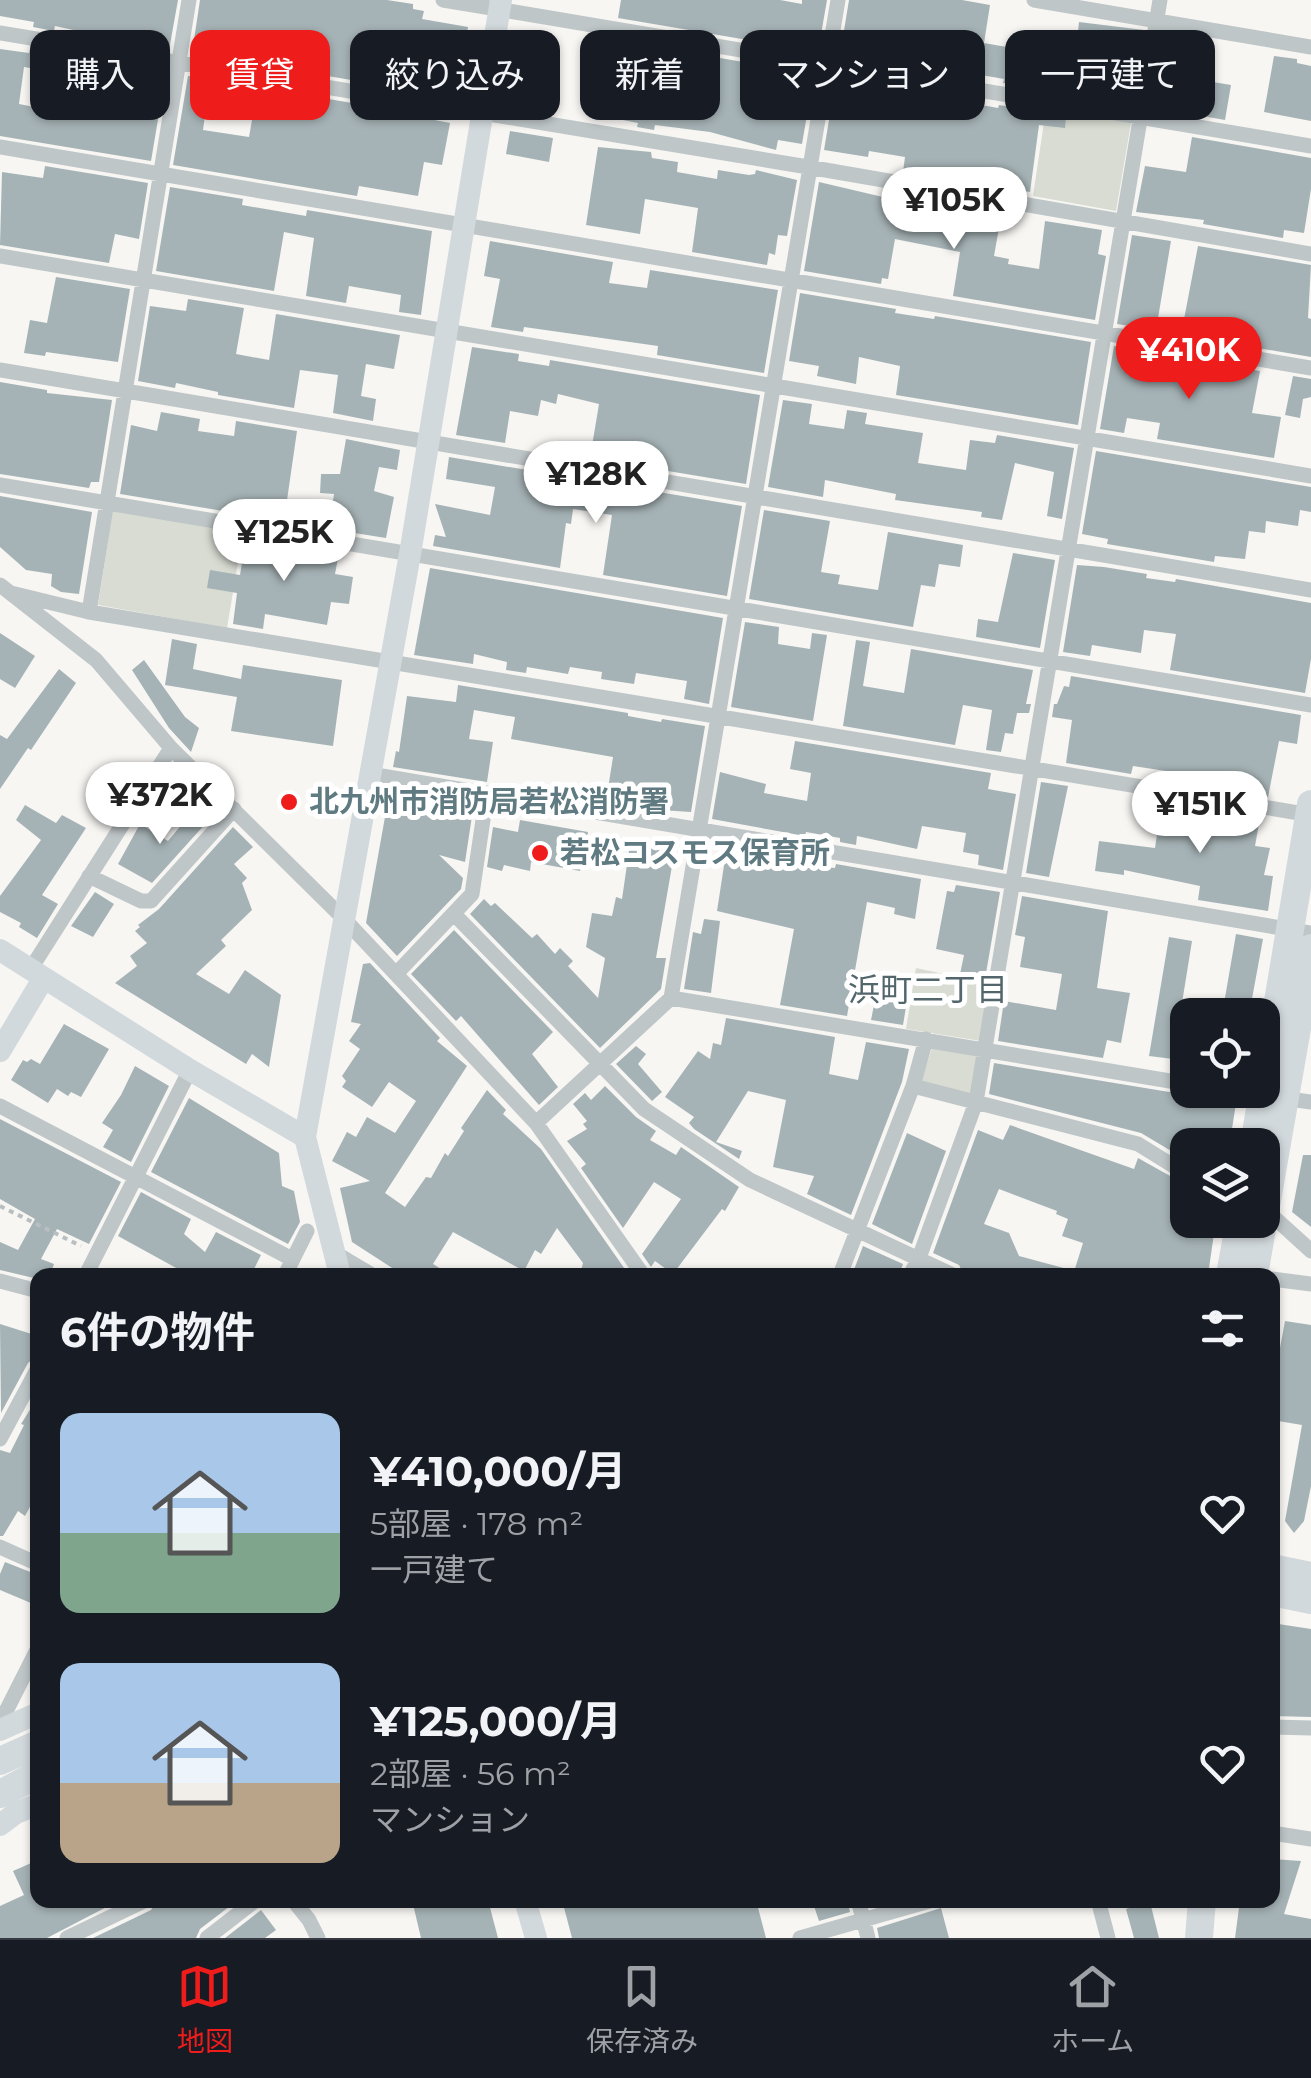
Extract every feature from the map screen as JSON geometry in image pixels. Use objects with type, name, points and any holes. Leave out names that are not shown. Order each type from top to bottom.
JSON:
[{"type":"highway","points":[[1278,1128],[1287,1099],[1304,937],[1310,811]]},
{"type":"highway","points":[[1266,1128],[1287,1099]]},
{"type":"highway","points":[[1232,1268],[1244,1238]]},
{"type":"highway","points":[[1253,1238],[1254,1268]]},
{"type":"highway","points":[[1280,1570],[1311,1576]]},
{"type":"highway","points":[[1280,1594],[1311,1600]]},
{"type":"highway","points":[[10,1776],[30,1753]]},
{"type":"highway","points":[[1199,1938],[1201,1908]]},
{"type":"highway","points":[[1216,1938],[1218,1908]]},
{"type":"street","points":[[89,612],[190,0]]},
{"type":"street","points":[[442,0],[500,5],[740,48]]},
{"type":"street","points":[[832,30],[838,0]]},
{"type":"street","points":[[1034,0],[1311,47]]},
{"type":"street","points":[[1154,30],[1160,0]]},
{"type":"street","points":[[496,30],[500,5]]},
{"type":"street","points":[[0,33],[350,91]]},
{"type":"street","points":[[338,1264],[305,1137],[410,554],[480,120]]},
{"type":"street","points":[[518,120],[1311,254]]},
{"type":"street","points":[[536,1123],[672,998],[816,120]]},
{"type":"street","points":[[914,1268],[976,1102],[1139,120]]},
{"type":"street","points":[[1163,120],[1311,146]]},
{"type":"street","points":[[0,147],[1311,368]]},
{"type":"street","points":[[0,256],[1311,476]]},
{"type":"street","points":[[0,370],[1311,590]]},
{"type":"street","points":[[0,485],[1311,705]]},
{"type":"street","points":[[6,589],[89,612],[1032,770],[1310,811]]},
{"type":"street","points":[[0,608],[6,589]]},
{"type":"street","points":[[6,589],[96,660],[171,748],[345,920],[536,1123],[638,1268]]},
{"type":"street","points":[[0,1051],[89,876],[171,748]]},
{"type":"street","points":[[370,774],[1013,882],[1304,937]]},
{"type":"street","points":[[396,974],[472,894],[487,794]]},
{"type":"street","points":[[89,876],[142,901],[151,900],[234,810]]},
{"type":"street","points":[[454,914],[644,1109],[678,1134],[750,1180],[939,1268]]},
{"type":"street","points":[[0,950],[305,1137]]},
{"type":"street","points":[[672,998],[1170,1081]]},
{"type":"street","points":[[843,1268],[913,1086],[926,1039]]},
{"type":"street","points":[[90,1268],[190,1070]]},
{"type":"street","points":[[913,1086],[1138,1144],[1170,1164]]},
{"type":"street","points":[[0,1106],[292,1259]]},
{"type":"street","points":[[288,1268],[307,1231]]},
{"type":"street","points":[[1280,1232],[1311,1251]]},
{"type":"street","points":[[0,1280],[30,1289]]},
{"type":"street","points":[[1280,1280],[1311,1284]]},
{"type":"street","points":[[0,1439],[30,1383]]},
{"type":"street","points":[[0,1547],[30,1560]]},
{"type":"street","points":[[0,1726],[30,1664]]},
{"type":"street","points":[[0,1726],[30,1716]]},
{"type":"street","points":[[1280,1727],[1311,1728]]},
{"type":"street","points":[[0,1826],[30,1807]]},
{"type":"street","points":[[1280,1834],[1311,1839]]},
{"type":"street","points":[[66,1938],[129,1908]]},
{"type":"street","points":[[208,1938],[246,1908]]},
{"type":"street","points":[[299,1908],[318,1938]]},
{"type":"street","points":[[527,1908],[536,1938]]},
{"type":"street","points":[[860,1908],[868,1938]]},
{"type":"street","points":[[800,1938],[905,1908]]},
{"type":"street","points":[[1100,1908],[1108,1938]]},
{"type":"path","points":[[0,1206],[98,1254]]},
{"type":"shaded area","points":[[1044,120],[1131,123],[1116,211],[1033,196]]},
{"type":"shaded area","points":[[113,510],[243,532],[227,628],[98,605]]},
{"type":"shaded area","points":[[916,968],[990,984],[981,1041],[906,1029]]},
{"type":"shaded area","points":[[932,1048],[978,1056],[971,1095],[921,1081]]},
{"type":"building","points":[[0,0],[178,0],[170,44],[170,30],[74,30],[55,26],[49,30],[33,27],[34,22],[0,16]]},
{"type":"building","points":[[200,0],[387,0],[413,4],[413,9],[424,11],[422,19],[468,27],[350,30],[350,80],[330,76],[330,30],[195,30]]},
{"type":"building","points":[[621,0],[780,0],[802,4],[802,0],[827,0],[822,30],[740,30],[740,39],[720,35],[720,30],[689,30],[618,18]]},
{"type":"building","points":[[849,0],[962,0],[990,5],[985,37],[985,30],[844,30]]},
{"type":"building","points":[[1079,22],[1144,30],[1078,30]]},
{"type":"building","points":[[985,43],[1005,47],[1005,83],[1004,79],[985,76]]},
{"type":"building","points":[[0,49],[29,53],[30,49],[30,68],[24,67],[19,104],[30,106],[30,120],[158,120],[151,161],[0,136]]},
{"type":"building","points":[[1274,56],[1297,59],[1297,63],[1311,66],[1311,121],[1264,112]]},
{"type":"building","points":[[720,58],[740,61],[740,120],[806,120],[802,144],[778,140],[776,150],[710,132],[655,125],[654,130],[637,127],[638,123],[623,120],[720,120]]},
{"type":"building","points":[[188,76],[190,120],[204,120],[203,130],[249,137],[252,120],[330,120],[330,99],[350,103],[350,120],[450,123],[442,165],[424,162],[418,196],[359,186],[357,196],[173,165]]},
{"type":"building","points":[[1215,82],[1231,85],[1225,120],[1215,118]]},
{"type":"building","points":[[999,105],[1005,106],[1005,120],[1066,120],[1065,128],[1039,125],[1030,192],[903,172],[905,157],[869,151],[868,157],[824,150],[829,120],[985,120],[985,106]]},
{"type":"building","points":[[510,131],[553,138],[549,162],[506,154]]},
{"type":"building","points":[[1192,137],[1311,158],[1304,233],[1284,230],[1283,238],[1203,224],[1204,220],[1136,212],[1145,166],[1186,172]]},
{"type":"building","points":[[598,147],[651,152],[652,158],[678,162],[677,172],[717,179],[718,170],[749,175],[756,170],[797,180],[787,236],[778,235],[775,255],[769,253],[767,265],[692,252],[698,208],[645,199],[640,234],[586,225]]},
{"type":"building","points":[[45,166],[148,183],[139,239],[115,234],[109,263],[0,245],[2,172],[43,178]]},
{"type":"building","points":[[819,182],[887,198],[887,194],[899,194],[945,202],[941,219],[999,228],[994,256],[1009,259],[1008,264],[1039,269],[1045,221],[1102,230],[1098,254],[1106,256],[1095,320],[953,296],[960,252],[895,239],[888,279],[882,278],[881,284],[804,271]]},
{"type":"building","points":[[170,187],[243,199],[242,205],[306,216],[307,210],[432,231],[421,315],[399,312],[401,295],[349,286],[346,303],[306,296],[314,238],[284,232],[274,291],[156,271]]},
{"type":"building","points":[[1132,235],[1171,241],[1156,330],[1117,324]]},
{"type":"building","points":[[490,241],[613,262],[609,283],[647,288],[650,270],[778,290],[764,373],[657,355],[658,346],[524,327],[523,332],[491,327],[500,279],[484,276]]},
{"type":"building","points":[[1198,246],[1311,265],[1311,357],[1181,335]]},
{"type":"building","points":[[56,277],[130,289],[118,362],[46,352],[45,356],[24,353],[30,320],[47,323]]},
{"type":"building","points":[[800,293],[896,309],[895,313],[1091,342],[1078,425],[896,395],[900,366],[859,357],[856,384],[817,376],[819,366],[789,361]]},
{"type":"building","points":[[188,299],[244,308],[236,354],[269,360],[276,314],[400,335],[394,369],[366,364],[361,396],[376,399],[373,421],[333,413],[338,375],[300,370],[294,408],[218,395],[176,383],[175,388],[138,381],[150,306],[186,311]]},
{"type":"building","points":[[1114,346],[1260,371],[1252,413],[1281,417],[1274,458],[1157,439],[1160,423],[1127,418],[1124,433],[1100,429]]},
{"type":"building","points":[[472,347],[519,354],[518,361],[549,366],[550,360],[760,395],[746,484],[590,458],[599,404],[558,394],[556,404],[541,400],[538,416],[510,411],[505,443],[456,435]]},
{"type":"building","points":[[1293,376],[1311,379],[1311,397],[1303,399],[1300,418],[1285,415]]},
{"type":"building","points":[[0,382],[47,393],[112,400],[99,482],[91,482],[89,488],[0,474]]},
{"type":"building","points":[[783,400],[812,404],[809,424],[844,429],[847,410],[867,413],[865,424],[923,433],[918,463],[966,470],[970,440],[995,443],[997,435],[1074,448],[1062,519],[1047,516],[1054,472],[1015,463],[1002,520],[981,517],[982,512],[895,500],[896,494],[825,480],[823,497],[768,487]]},
{"type":"building","points":[[161,412],[200,419],[198,431],[234,436],[236,421],[297,431],[284,521],[120,494],[131,425],[157,431]]},
{"type":"building","points":[[346,439],[400,450],[397,470],[379,467],[374,491],[394,497],[386,538],[329,529],[334,494],[320,493],[321,474],[340,474]]},
{"type":"building","points":[[1096,451],[1311,487],[1311,512],[1300,510],[1298,526],[1266,521],[1265,533],[1249,531],[1245,559],[1215,556],[1214,562],[1107,544],[1108,539],[1082,534]]},
{"type":"building","points":[[449,457],[742,506],[727,596],[603,575],[612,515],[573,509],[571,524],[566,523],[560,568],[433,546],[435,535],[446,537],[435,504],[490,515],[495,487],[446,479]]},
{"type":"building","points":[[0,496],[92,512],[79,594],[61,592],[51,586],[52,574],[26,570],[0,547]]},
{"type":"building","points":[[764,510],[830,521],[821,572],[840,575],[838,584],[878,590],[888,532],[963,545],[960,567],[939,564],[935,587],[921,585],[913,627],[749,599]]},
{"type":"building","points":[[246,538],[339,553],[335,574],[353,577],[349,604],[331,602],[327,625],[265,614],[263,629],[233,624],[237,593],[207,588],[210,570],[240,575]]},
{"type":"building","points":[[1013,553],[1055,560],[1040,648],[976,637],[978,619],[998,622]]},
{"type":"building","points":[[1077,565],[1311,603],[1311,659],[1305,693],[1170,670],[1176,634],[1144,630],[1141,653],[1092,645],[1090,656],[1063,652]]},
{"type":"building","points":[[430,568],[723,618],[709,704],[684,699],[687,681],[636,673],[634,684],[601,679],[602,672],[570,667],[568,674],[527,667],[526,673],[506,670],[507,662],[474,654],[473,664],[414,655]]},
{"type":"building","points":[[745,622],[779,627],[778,644],[810,649],[812,633],[827,635],[813,721],[731,707]]},
{"type":"building","points":[[0,633],[35,656],[15,688],[0,679]]},
{"type":"building","points":[[172,639],[197,644],[193,669],[241,679],[243,665],[342,680],[333,746],[231,731],[237,697],[165,685]]},
{"type":"building","points":[[856,640],[870,642],[863,686],[904,693],[911,649],[1033,670],[1026,704],[1031,704],[1029,713],[1017,713],[1013,734],[1005,733],[1001,752],[986,750],[992,710],[963,705],[955,745],[843,726]]},
{"type":"building","points":[[144,660],[185,717],[199,728],[191,752],[169,728],[132,670]]},
{"type":"building","points":[[59,669],[76,683],[0,789],[0,735],[7,739]]},
{"type":"building","points":[[1071,676],[1301,715],[1297,744],[1279,741],[1268,797],[1170,780],[1165,778],[1166,771],[1133,766],[1131,774],[1066,763],[1072,720],[1052,717],[1054,704],[1064,686],[1069,687]]},
{"type":"building","points":[[458,685],[661,722],[662,719],[705,726],[691,812],[645,809],[646,802],[607,795],[613,757],[511,739],[515,717],[474,710],[469,739],[493,742],[487,782],[393,767],[407,696],[456,702]]},
{"type":"building","points":[[795,741],[991,773],[988,789],[1016,794],[1003,870],[978,865],[979,855],[963,852],[966,833],[922,826],[917,849],[857,836],[856,845],[840,842],[840,838],[806,832],[805,836],[712,819],[720,772],[766,784],[764,793],[807,801],[811,773],[790,769]]},
{"type":"building","points":[[1041,782],[1068,786],[1049,877],[1026,873]]},
{"type":"building","points":[[390,789],[426,795],[424,809],[461,815],[462,801],[474,803],[465,862],[439,855],[463,878],[461,889],[397,956],[366,923]]},
{"type":"building","points":[[1166,802],[1260,818],[1255,846],[1270,848],[1264,875],[1273,876],[1268,911],[1198,900],[1200,886],[1124,870],[1124,875],[1095,871],[1099,841],[1155,848]]},
{"type":"building","points":[[208,803],[216,812],[152,883],[118,864],[140,824],[168,841],[183,823],[188,827]]},
{"type":"building","points":[[25,805],[56,823],[62,815],[86,828],[42,895],[58,904],[37,938],[19,927],[21,923],[0,912],[0,896],[41,840],[16,820]]},
{"type":"building","points":[[520,820],[588,832],[580,871],[531,862],[530,871],[504,865],[502,871],[487,867],[493,827],[518,832]]},
{"type":"building","points":[[233,827],[253,847],[234,864],[247,878],[242,883],[252,910],[221,940],[226,946],[196,974],[229,994],[245,970],[281,995],[269,1067],[252,1054],[246,1064],[115,983],[137,966],[130,956],[147,943],[135,931],[138,925],[159,909]]},
{"type":"building","points":[[631,837],[676,843],[656,958],[666,958],[661,989],[600,1048],[470,914],[484,899],[491,906],[495,903],[532,938],[537,934],[555,954],[560,948],[573,961],[568,966],[598,998],[605,958],[586,947],[592,913],[612,916],[616,897],[622,899]]},
{"type":"building","points":[[770,853],[802,858],[801,864],[835,868],[836,864],[921,879],[915,919],[894,914],[895,908],[867,902],[847,1016],[780,1005],[794,929],[717,911],[725,859],[768,866]]},
{"type":"building","points":[[956,885],[1000,892],[985,979],[960,974],[964,955],[936,949],[947,891],[954,892]]},
{"type":"building","points":[[95,892],[114,904],[93,937],[71,926]]},
{"type":"building","points":[[1022,896],[1108,911],[1097,988],[1130,993],[1121,1043],[1107,1040],[1103,1058],[998,1041],[1004,1001],[1056,1010],[1062,974],[1020,967],[1025,937],[1015,935]]},
{"type":"building","points":[[704,919],[720,921],[711,993],[684,989],[693,932],[701,934]]},
{"type":"building","points":[[454,930],[553,1032],[532,1054],[558,1087],[539,1105],[461,1016],[456,1021],[411,974]]},
{"type":"building","points":[[1236,934],[1263,939],[1252,998],[1225,998]]},
{"type":"building","points":[[1169,937],[1192,941],[1183,998],[1170,998],[1170,1059],[1149,1056]]},
{"type":"building","points":[[370,963],[440,1038],[437,1041],[467,1066],[385,1193],[405,1207],[426,1177],[431,1178],[445,1153],[448,1156],[464,1131],[461,1128],[487,1090],[506,1110],[503,1114],[541,1149],[624,1268],[582,1268],[583,1263],[557,1228],[541,1254],[535,1250],[526,1268],[519,1268],[453,1232],[433,1264],[440,1268],[392,1268],[352,1242],[340,1188],[370,1181],[332,1161],[347,1132],[356,1137],[367,1117],[395,1133],[416,1101],[389,1082],[372,1107],[342,1087],[346,1081],[342,1076],[360,1049],[349,1041],[361,1024],[351,1022],[363,964]]},
{"type":"building","points":[[878,985],[909,989],[903,1025],[871,1020]]},
{"type":"building","points":[[726,1018],[835,1037],[829,1074],[858,1080],[866,1042],[909,1049],[902,1082],[851,1215],[807,1194],[814,1176],[773,1167],[786,1100],[748,1091],[716,1142],[742,1151],[739,1159],[694,1129],[689,1123],[694,1117],[665,1097],[698,1051],[710,1059],[713,1043],[721,1045]]},
{"type":"building","points":[[64,1024],[109,1049],[81,1097],[71,1092],[68,1096],[57,1089],[48,1103],[11,1080],[23,1060],[40,1064]]},
{"type":"building","points":[[636,1046],[646,1054],[638,1064],[662,1092],[652,1101],[616,1064]]},
{"type":"building","points":[[994,1063],[1170,1092],[1170,1108],[1235,1108],[1232,1128],[1170,1128],[1170,1150],[1141,1133],[989,1094]]},
{"type":"building","points":[[135,1066],[169,1086],[131,1162],[103,1147],[113,1130],[102,1123]]},
{"type":"building","points":[[605,1086],[656,1131],[650,1140],[676,1155],[681,1147],[739,1187],[725,1211],[722,1209],[678,1268],[665,1268],[655,1261],[651,1267],[642,1254],[681,1199],[654,1182],[623,1228],[581,1168],[586,1164],[567,1141],[587,1129],[583,1124],[587,1121],[573,1104],[585,1093],[591,1100]]},
{"type":"building","points":[[189,1098],[279,1153],[282,1186],[294,1191],[300,1222],[288,1244],[151,1172]]},
{"type":"building","points":[[0,1119],[121,1182],[89,1244],[57,1229],[41,1259],[54,1264],[53,1268],[30,1268],[30,1277],[0,1270],[0,1242],[18,1250],[35,1219],[0,1199]]},
{"type":"building","points":[[1010,1125],[1134,1169],[1138,1158],[1170,1176],[1170,1238],[1213,1238],[1209,1268],[1075,1268],[1083,1243],[1062,1236],[1068,1219],[999,1189],[984,1224],[1009,1233],[1019,1256],[1064,1268],[960,1268],[933,1253],[978,1130],[1003,1140]]},
{"type":"building","points":[[907,1133],[946,1151],[912,1244],[872,1224]]},
{"type":"building","points":[[1303,1155],[1311,1155],[1311,1227],[1292,1212]]},
{"type":"building","points":[[141,1192],[191,1219],[184,1234],[205,1252],[216,1232],[261,1255],[254,1268],[176,1268],[118,1236]]},
{"type":"building","points":[[863,1246],[903,1264],[902,1268],[855,1268]]},
{"type":"building","points":[[1285,1321],[1311,1325],[1311,1486],[1304,1521],[1294,1533],[1285,1521],[1302,1425],[1280,1421],[1280,1348]]},
{"type":"building","points":[[0,1324],[30,1333],[30,1361],[1,1413]]},
{"type":"building","points":[[30,1410],[30,1507],[25,1516],[18,1511],[0,1536],[0,1450],[10,1453],[24,1425],[21,1424]]},
{"type":"building","points":[[5,1562],[30,1572],[30,1603],[0,1590]]},
{"type":"building","points":[[1280,1624],[1311,1629],[1311,1717],[1280,1716]]},
{"type":"building","points":[[1280,1860],[1301,1861],[1284,1914],[1311,1919],[1311,1938],[1235,1938],[1239,1908],[1280,1908]]},
{"type":"building","points":[[30,1864],[30,1908],[105,1908],[47,1938],[0,1938],[0,1906],[24,1895],[13,1871]]},
{"type":"building","points":[[228,1908],[200,1929],[196,1938],[93,1938],[151,1910]]},
{"type":"building","points":[[414,1908],[490,1908],[498,1938],[421,1938]]},
{"type":"building","points":[[564,1908],[758,1908],[766,1938],[572,1938]]},
{"type":"building","points":[[815,1908],[849,1908],[850,1912],[819,1921]]},
{"type":"building","points":[[941,1908],[949,1938],[879,1938],[877,1928]]},
{"type":"building","points":[[1152,1908],[1159,1938],[1134,1938],[1126,1909]]},
{"type":"building","points":[[261,1910],[276,1930],[265,1938],[225,1938]]},
{"type":"place","name":"北九州市消防局若松消防署","points":[[289,802]]},
{"type":"place","name":"若松コスモス保育所","points":[[540,853]]},
{"type":"district","name":"浜町二丁目","points":[[928,990]]}]
